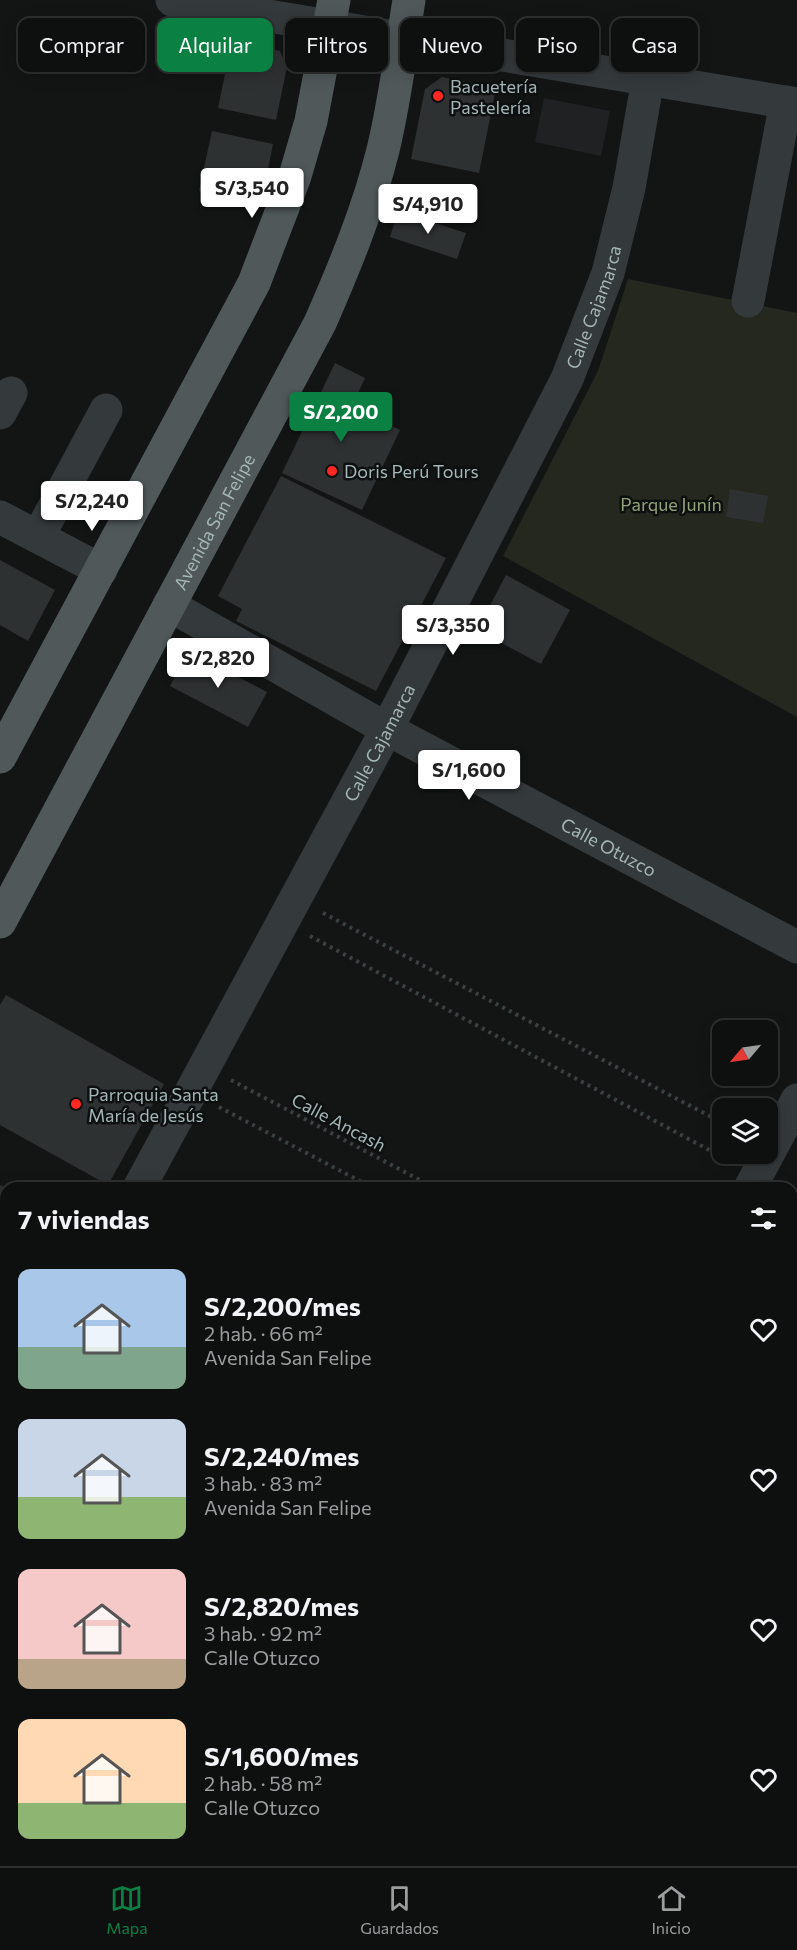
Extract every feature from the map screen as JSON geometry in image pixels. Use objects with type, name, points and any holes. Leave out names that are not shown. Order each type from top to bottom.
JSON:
[{"type":"main road","name":"Avenida San Felipe","points":[[407,18],[410,0]]},
{"type":"main road","points":[[0,757],[254,283],[298,165],[311,121],[332,13]]},
{"type":"main road","name":"Avenida San Felipe","points":[[0,922],[320,323],[368,205],[384,148],[400,55]]},
{"type":"street","points":[[172,0],[332,13],[400,37]]},
{"type":"street","points":[[504,55],[791,103],[747,301]]},
{"type":"street","name":"Calle Cajamarca","points":[[142,1182],[387,729],[571,369],[608,273],[629,188],[648,79]]},
{"type":"street","points":[[38,537],[106,410]]},
{"type":"street","points":[[0,517],[101,570]]},
{"type":"street","name":"Calle Otuzco","points":[[169,605],[387,729],[797,947]]},
{"type":"street","points":[[753,1182],[797,1100]]},
{"type":"path","points":[[319,911],[712,1117]]},
{"type":"path","points":[[307,934],[712,1151]]},
{"type":"path","name":"Calle Ancash","points":[[230,1079],[424,1182]]},
{"type":"path","points":[[215,1105],[362,1182]]},
{"type":"shaded area","points":[[544,98],[610,111],[601,156],[535,142]]},
{"type":"green space","name":"Parque Junín","points":[[628,279],[797,313],[797,717],[503,556],[598,371]]},
{"type":"building","points":[[273,49],[280,51],[286,72],[276,120],[218,108],[225,72],[273,72]]},
{"type":"building","points":[[442,77],[496,88],[479,173],[411,159],[425,89]]},
{"type":"building","points":[[212,131],[273,144],[261,204],[199,191]]},
{"type":"building","points":[[398,211],[466,233],[457,259],[390,237]]},
{"type":"building","points":[[335,363],[365,378],[352,406],[400,430],[362,510],[282,473]]},
{"type":"building","points":[[281,476],[446,558],[376,691],[236,621],[242,609],[218,596]]},
{"type":"building","points":[[730,489],[768,496],[763,523],[726,517]]},
{"type":"building","points":[[0,560],[55,590],[28,641],[0,625]]},
{"type":"building","points":[[506,575],[570,610],[541,664],[477,630]]},
{"type":"building","points":[[188,651],[267,692],[248,727],[170,686]]},
{"type":"building","name":"Parroquia Santa María de Jesús","points":[[6,995],[164,1084],[110,1182],[103,1182],[0,1125],[0,1005]]},
{"type":"place","name":"Bacuetería Pastelería","points":[[438,96]]},
{"type":"place","name":"Doris Perú Tours","points":[[332,471]]},
{"type":"place","name":"Parroquia Santa María de Jesús","points":[[76,1104]]}]
